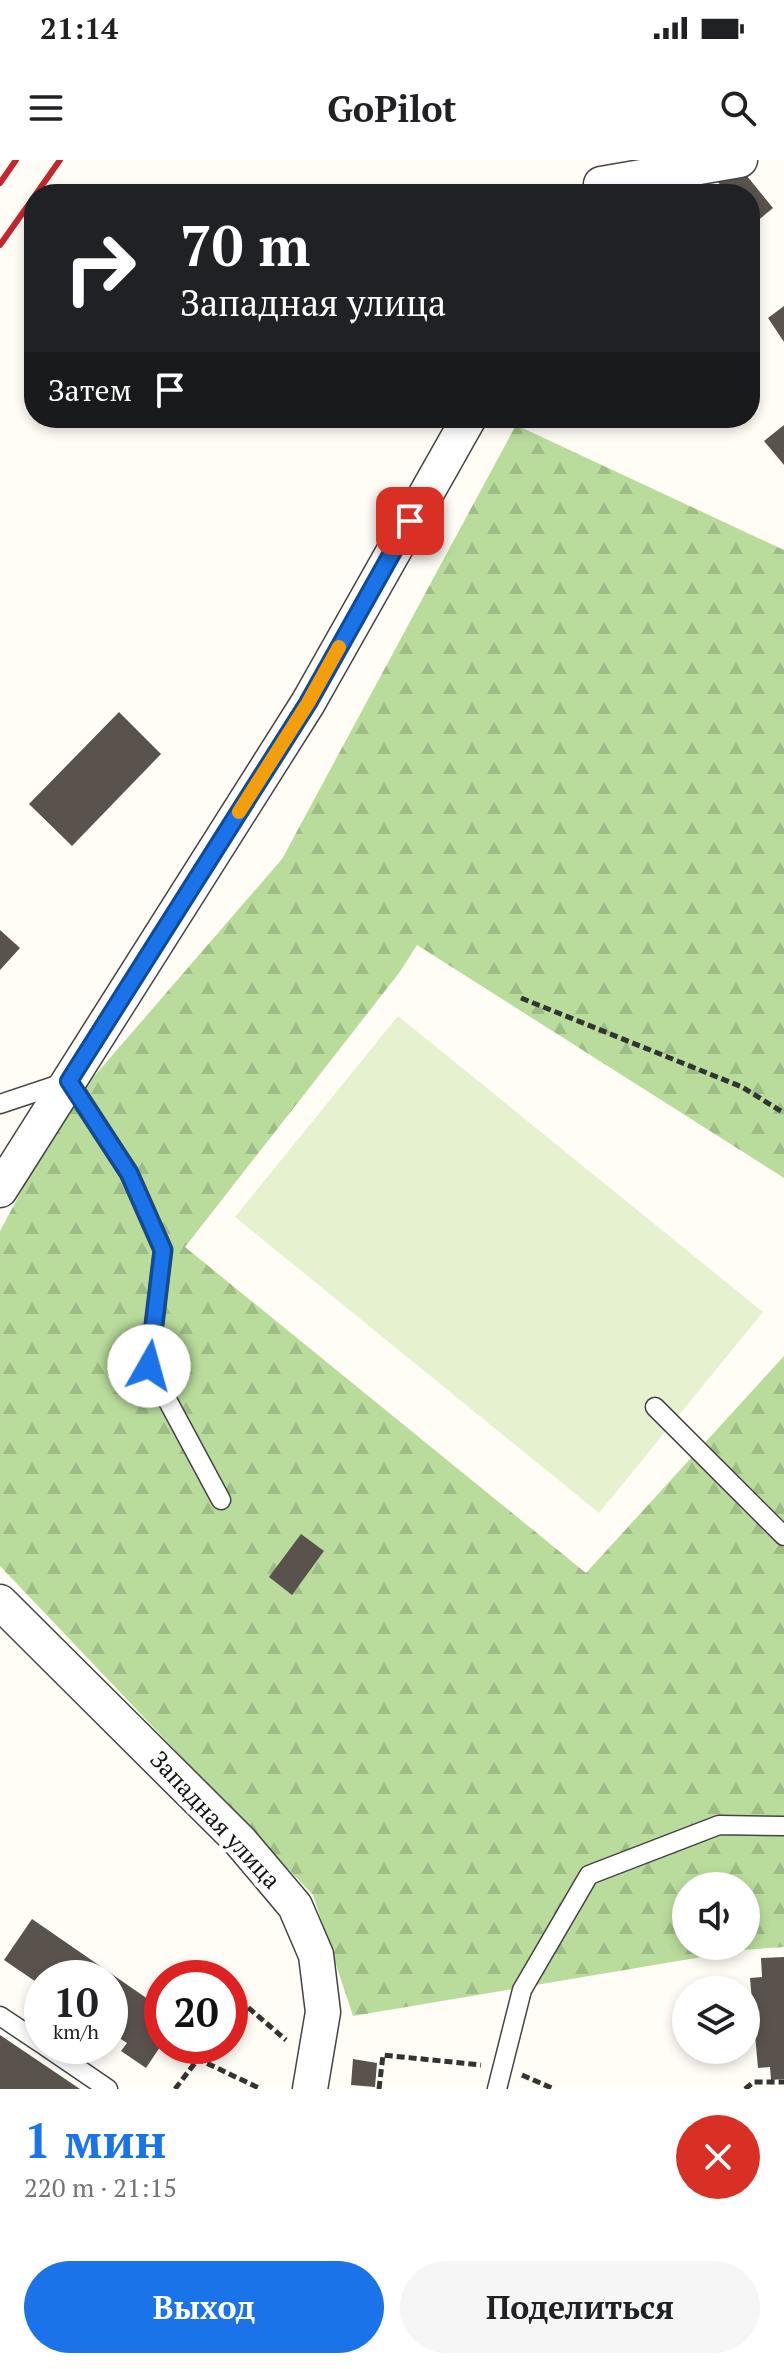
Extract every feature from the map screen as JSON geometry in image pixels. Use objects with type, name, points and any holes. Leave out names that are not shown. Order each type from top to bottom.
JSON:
[{"type":"street","points":[[603,179],[740,160]]},
{"type":"street","points":[[0,1190],[308,703],[463,428]]},
{"type":"street","name":"Западная улица","points":[[0,1602],[240,1841],[295,1906],[316,1955],[323,2012],[310,2089]]},
{"type":"lane","points":[[0,1104],[69,1081],[129,1173],[163,1250],[149,1366],[221,1500]]},
{"type":"lane","points":[[655,1407],[784,1536]]},
{"type":"lane","points":[[497,2089],[522,1990],[589,1875],[719,1825],[784,1826]]},
{"type":"lane","points":[[0,2016],[24,2032]]},
{"type":"lane","points":[[71,2064],[108,2089]]},
{"type":"path","points":[[521,998],[742,1087],[784,1113]]},
{"type":"path","points":[[248,2006],[285,2036],[289,2050]]},
{"type":"path","points":[[379,2089],[383,2055],[503,2067],[554,2089]]},
{"type":"path","points":[[175,2089],[198,2059],[261,2089]]},
{"type":"path","points":[[745,2089],[754,2082],[784,2082]]},
{"type":"green space","points":[[514,428],[522,428],[784,550],[784,1178],[417,945],[399,973],[185,1247],[586,1573],[784,1356],[784,1947],[760,1949],[760,1872],[672,1872],[672,1960],[684,1960],[353,2016],[313,1895],[0,1566],[0,1231],[65,1110],[282,859]]},
{"type":"green space","points":[[398,1016],[763,1312],[599,1513],[235,1217]]},
{"type":"building","points":[[734,160],[754,184],[720,184],[708,170]]},
{"type":"building","points":[[760,192],[773,208],[760,219]]},
{"type":"building","points":[[784,306],[784,342],[768,318]]},
{"type":"building","points":[[784,425],[784,465],[764,441]]},
{"type":"building","points":[[119,712],[161,754],[72,846],[29,804]]},
{"type":"building","points":[[0,930],[20,948],[0,970]]},
{"type":"building","points":[[301,1534],[324,1551],[292,1595],[269,1577]]},
{"type":"building","points":[[32,1919],[91,1960],[24,1960],[24,1974],[4,1960]]},
{"type":"building","points":[[784,1957],[784,2079],[771,2080],[770,2067],[758,2068],[761,1958]]},
{"type":"building","points":[[128,1985],[144,1996],[144,2064],[149,2064],[146,2068],[128,2056]]},
{"type":"building","points":[[0,2035],[24,2051],[24,2064],[43,2064],[80,2089],[0,2089]]},
{"type":"building","points":[[353,2059],[377,2063],[375,2087],[351,2085]]},
{"type":"railway","points":[[0,183],[16,160]]},
{"type":"railway","points":[[43,184],[60,160]]},
{"type":"railway","points":[[0,245],[24,211]]},
{"type":"slow traffic","points":[[239,812],[308,703],[339,647]]},
{"type":"route","points":[[149,1366],[163,1250],[129,1173],[69,1081],[308,703],[410,521]]}]
